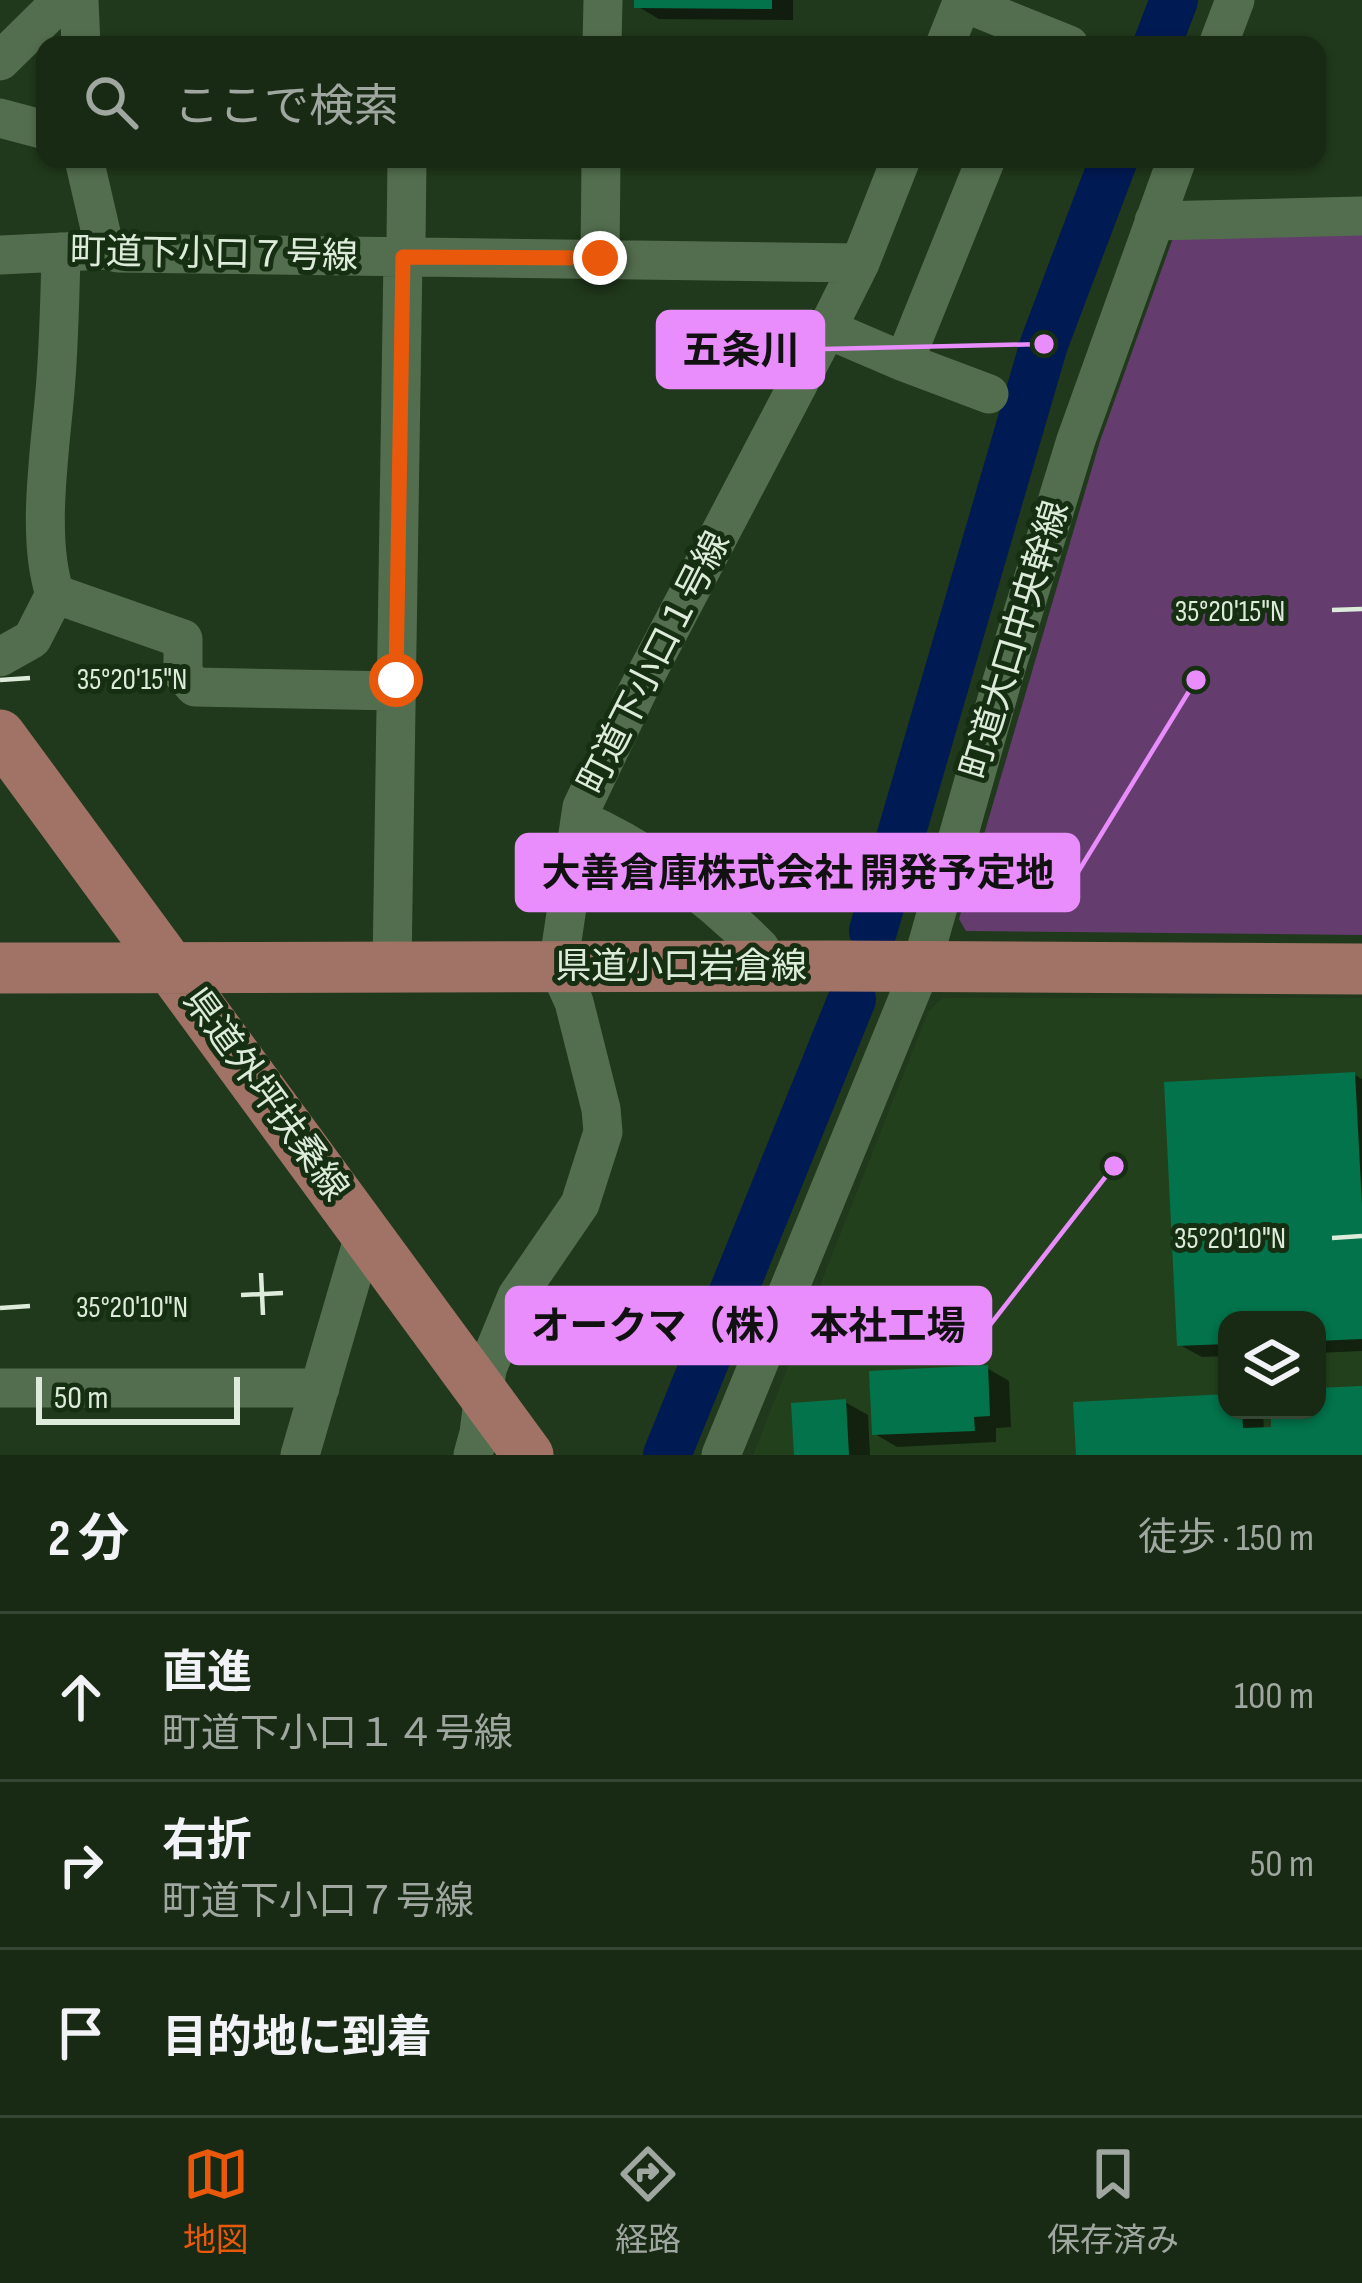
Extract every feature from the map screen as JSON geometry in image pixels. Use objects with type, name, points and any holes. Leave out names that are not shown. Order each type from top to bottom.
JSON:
[{"type":"main road","name":"県道外坪扶桑線","points":[[0,735],[528,1455]]},
{"type":"main road","name":"県道小口岩倉線","points":[[0,968],[1362,969]]},
{"type":"street","points":[[602,36],[603,0]]},
{"type":"street","points":[[1221,36],[1235,0]]},
{"type":"street","points":[[949,36],[963,1],[1047,31]]},
{"type":"street","points":[[0,61],[58,2],[76,36]]},
{"type":"street","points":[[0,118],[36,128]]},
{"type":"street","points":[[87,168],[105,250]]},
{"type":"street","points":[[392,967],[407,168]]},
{"type":"street","points":[[600,258],[601,168]]},
{"type":"street","name":"町道下小口１号線","points":[[557,967],[582,807],[860,263],[897,168]]},
{"type":"street","points":[[904,362],[982,168]]},
{"type":"street","name":"町道大口中央幹線","points":[[722,1455],[907,967],[1069,462],[1174,168]]},
{"type":"street","points":[[1154,221],[1362,216]]},
{"type":"street","name":"町道下小口７号線","points":[[0,255],[105,250],[860,263]]},
{"type":"street","points":[[0,657],[32,638],[56,594],[49,574],[46,494],[60,332],[61,252]]},
{"type":"street","points":[[827,329],[989,394]]},
{"type":"street","points":[[56,594],[183,639],[183,674],[195,687],[396,691]]},
{"type":"street","points":[[580,820],[693,888],[760,948],[761,967]]},
{"type":"street","points":[[472,1455],[488,1369],[518,1296],[580,1204],[603,1132],[574,1002],[557,967]]},
{"type":"street","points":[[300,1455],[365,1232]]},
{"type":"street","points":[[0,1388],[316,1398]]},
{"type":"street","points":[[0,1410],[316,1398]]},
{"type":"shaded area","points":[[1362,229],[1362,935],[966,931],[959,919],[1100,441],[1174,235]]},
{"type":"shaded area","points":[[942,998],[1362,998],[1362,1455],[753,1455],[928,1012]]},
{"type":"building","points":[[634,0],[772,0],[772,9],[634,8]]},
{"type":"building","points":[[1355,1072],[1362,1339],[1326,1341],[1326,1311],[1218,1311],[1218,1344],[1177,1346],[1164,1082]]},
{"type":"building","points":[[988,1365],[990,1416],[974,1417],[975,1431],[872,1435],[869,1371]]},
{"type":"building","points":[[1362,1386],[1362,1455],[1076,1455],[1073,1402],[1218,1394],[1218,1419],[1242,1419],[1243,1428],[1271,1427],[1271,1419],[1326,1419],[1326,1388]]},
{"type":"building","points":[[846,1399],[849,1455],[794,1455],[791,1403]]},
{"type":"waterway","points":[[1160,36],[1174,0]]},
{"type":"waterway","points":[[873,931],[1044,344],[1111,168]]},
{"type":"waterway","points":[[667,1455],[852,999]]},
{"type":"place","name":"五条川","points":[[1044,344]]},
{"type":"place","name":"大善倉庫株式会社 開発予定地","points":[[1196,680]]},
{"type":"place","name":"オークマ（株） 本社工場","points":[[1114,1166]]},
{"type":"route","points":[[396,680],[403,257],[600,258]]}]
